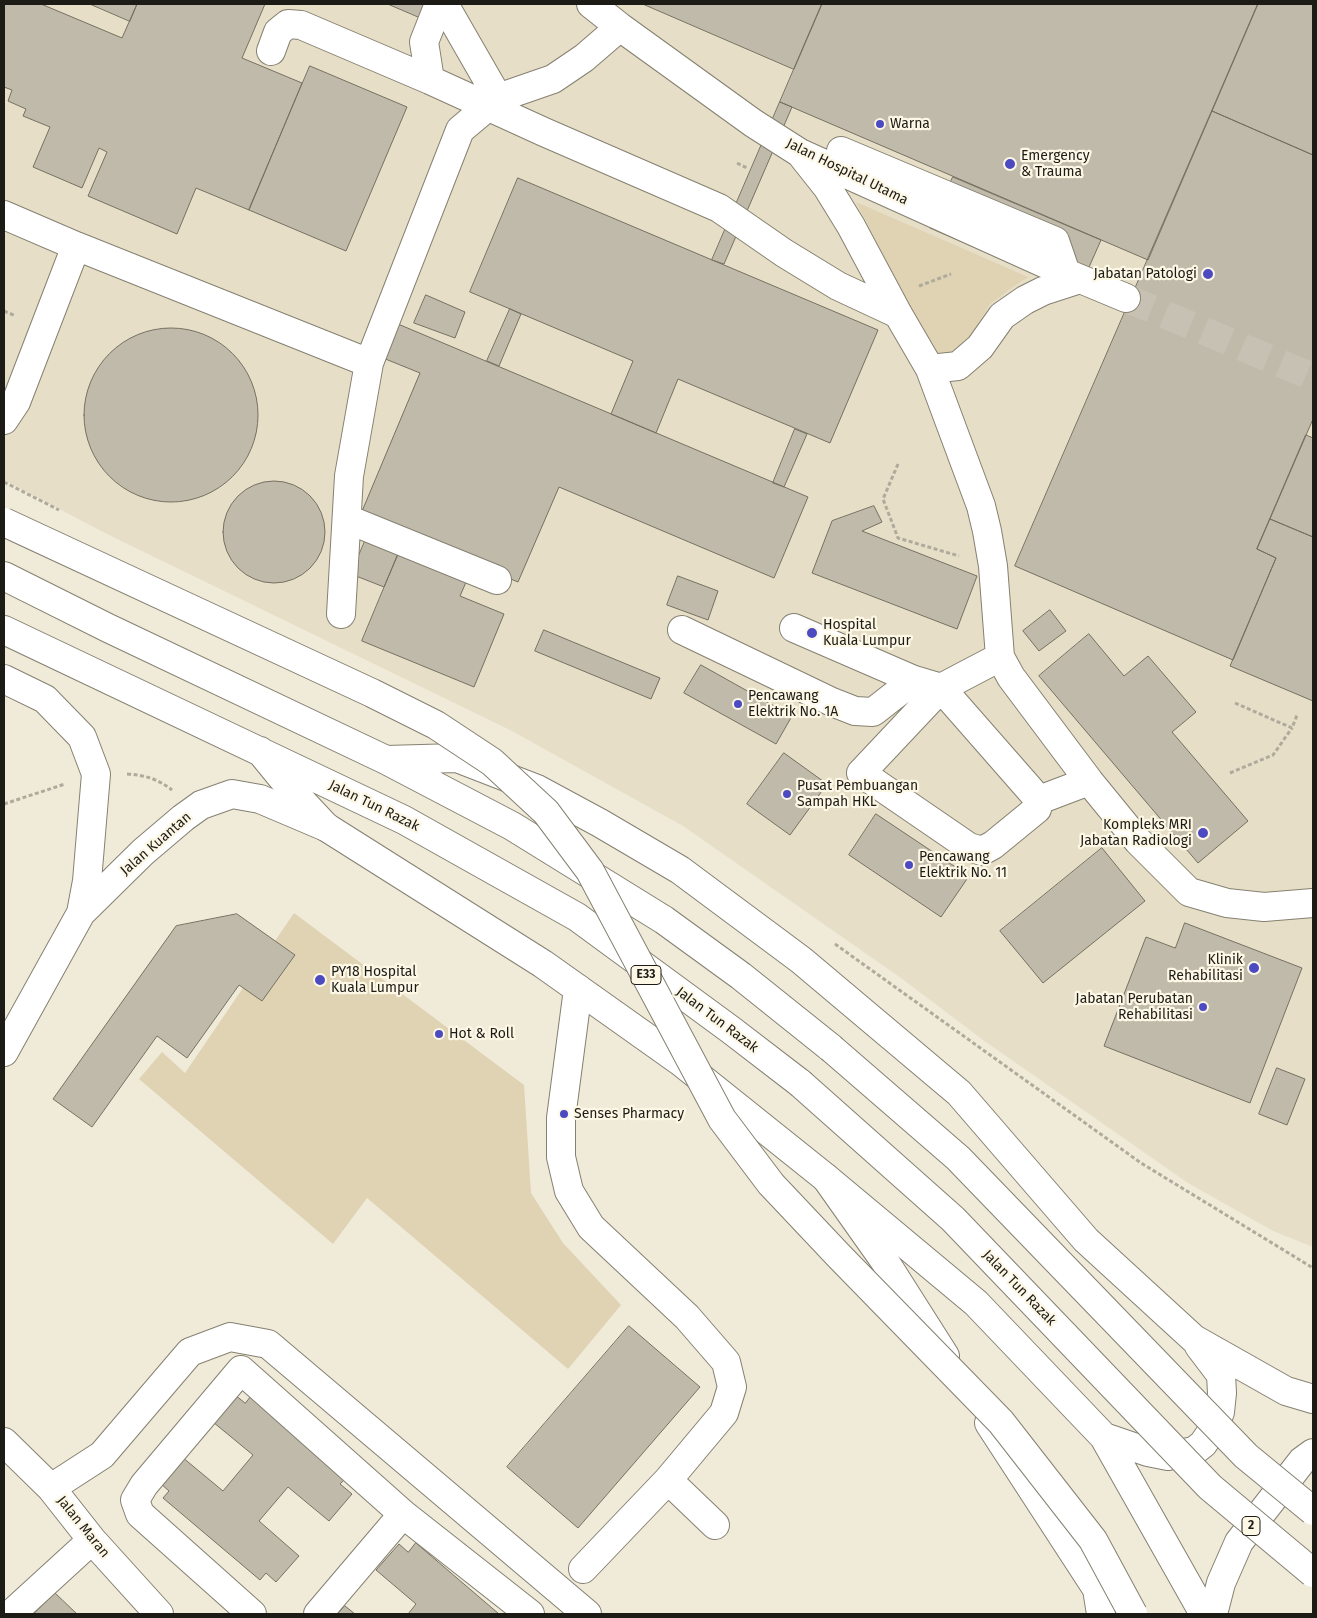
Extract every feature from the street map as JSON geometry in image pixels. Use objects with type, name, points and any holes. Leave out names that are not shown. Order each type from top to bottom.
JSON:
[{"type":"main road","points":[[430,80],[424,42],[439,4]]},
{"type":"main road","points":[[444,4],[493,102]]},
{"type":"main road","name":"Jalan Hospital Utama","points":[[592,4],[620,27],[753,123],[800,153],[1126,298]]},
{"type":"main road","points":[[270,52],[278,32],[288,24],[302,25],[430,80],[493,102],[719,208],[784,253],[838,286],[898,314]]},
{"type":"main road","points":[[341,614],[349,476],[369,363],[460,130],[493,102],[553,79],[584,58],[620,27]]},
{"type":"main road","points":[[800,153],[827,187],[851,226],[930,369],[981,506],[993,566],[1000,657],[1028,702],[1138,841],[1189,892],[1227,903],[1264,907],[1313,903]]},
{"type":"main road","points":[[4,215],[76,246],[369,363]]},
{"type":"main road","points":[[4,420],[16,402],[76,246]]},
{"type":"main road","points":[[930,369],[958,366],[980,347],[1002,316],[1025,300],[1073,276]]},
{"type":"main road","points":[[347,519],[496,580]]},
{"type":"main road","name":"E33","points":[[4,522],[372,693],[436,725],[492,762],[546,812],[590,871],[722,1119],[771,1184],[1001,1422],[1093,1540],[1133,1614]]},
{"type":"main road","points":[[4,576],[108,628],[386,760],[512,826],[664,920],[741,976],[831,1048],[958,1158],[1246,1456],[1313,1511]]},
{"type":"main road","points":[[794,628],[914,680],[941,688],[1039,800]]},
{"type":"main road","points":[[682,630],[832,702],[855,711],[873,712],[914,680]]},
{"type":"main road","name":"Jalan Tun Razak","points":[[9,635],[404,820],[577,918],[731,1030],[800,1083],[953,1219],[1210,1487],[1313,1573]]},
{"type":"main road","points":[[1000,657],[941,688],[861,772],[969,847],[982,851],[993,845],[1036,810],[1039,800]]},
{"type":"main road","name":"Jalan Kuantan","points":[[4,679],[44,699],[82,737],[96,774],[87,882],[81,913]]},
{"type":"main road","points":[[260,751],[296,795],[326,826],[543,964],[681,1062],[826,1178],[976,1303],[1104,1437],[1204,1614]]},
{"type":"main road","points":[[386,760],[457,758],[537,789],[600,823],[680,870],[801,960],[959,1093],[1086,1240],[1194,1339],[1221,1375],[1220,1412],[1214,1428],[1204,1444],[1194,1451],[1168,1456],[1148,1452],[1104,1437]]},
{"type":"main road","points":[[1039,800],[1089,781]]},
{"type":"main road","name":"Jalan Kuantan","points":[[4,1052],[81,913],[143,852],[201,805],[232,794],[260,799],[326,826]]},
{"type":"main road","points":[[578,989],[561,1118],[561,1157],[569,1191],[591,1227],[687,1317],[726,1362],[732,1387],[724,1413],[668,1480],[583,1569]]},
{"type":"main road","points":[[826,1178],[884,1260],[1098,1589],[1101,1614]]},
{"type":"main road","points":[[51,1488],[102,1454],[190,1352],[230,1337],[268,1344],[587,1614]]},
{"type":"main road","points":[[1194,1339],[1286,1391],[1313,1399]]},
{"type":"main road","points":[[252,1614],[140,1514],[135,1500],[144,1485],[241,1370],[404,1514],[530,1614]]},
{"type":"main road","name":"Jalan Maran","points":[[4,1442],[51,1488],[92,1540],[158,1614]]},
{"type":"main road","name":"2","points":[[1213,1614],[1220,1583],[1239,1542],[1302,1460],[1313,1453]]},
{"type":"main road","points":[[668,1480],[715,1525]]},
{"type":"main road","points":[[318,1614],[404,1514]]},
{"type":"main road","points":[[11,1614],[92,1540]]},
{"type":"path","points":[[737,163],[747,168]]},
{"type":"path","points":[[898,464],[883,499],[898,538],[993,566]]},
{"type":"path","points":[[1235,703],[1292,728]]},
{"type":"path","points":[[1230,773],[1273,755],[1292,728],[1297,715]]},
{"type":"path","points":[[4,804],[96,774],[143,775],[161,782],[201,805]]},
{"type":"path","points":[[833,943],[1141,1163],[1313,1268]]},
{"type":"shaded area","name":"Hospital Kuala Lumpur","points":[[4,4],[1313,4],[1313,1247],[1273,1231],[1188,1183],[983,1040],[901,978],[683,826],[512,731],[109,535],[4,480]]},
{"type":"shaded area","points":[[856,202],[1028,277],[990,304],[962,350],[939,363]]},
{"type":"shaded area","points":[[294,913],[524,1085],[531,1193],[563,1243],[621,1305],[568,1369],[367,1198],[333,1244],[139,1079],[162,1052],[185,1073]]},
{"type":"building","points":[[4,4],[41,4],[122,38],[137,4],[265,4],[242,58],[302,83],[249,210],[196,188],[177,234],[88,196],[107,152],[99,148],[82,188],[33,167],[50,127],[23,116],[26,109],[8,101],[12,90],[4,87]]},
{"type":"building","points":[[90,4],[137,4],[130,21]]},
{"type":"building","points":[[388,4],[433,4],[426,20]]},
{"type":"building","points":[[643,4],[822,4],[794,69]]},
{"type":"building","points":[[822,4],[1258,4],[1148,260],[780,102]]},
{"type":"building","points":[[1258,4],[1313,4],[1313,155],[1212,111]]},
{"type":"building","points":[[310,66],[407,107],[346,251],[249,210]]},
{"type":"building","points":[[780,102],[792,107],[724,264],[712,260]]},
{"type":"building","points":[[1212,111],[1313,155],[1313,419],[1257,549],[1276,558],[1233,660],[1015,566]]},
{"type":"building","points":[[953,177],[1101,240],[1078,292],[930,228]]},
{"type":"building","points":[[518,178],[878,330],[830,443],[678,379],[656,433],[611,414],[633,361],[470,292]]},
{"type":"building","points":[[426,295],[465,312],[455,338],[414,323]]},
{"type":"building","points":[[510,309],[521,314],[499,366],[487,361]]},
{"type":"building","points":[[398,324],[808,497],[774,578],[559,487],[518,582],[360,516],[420,373],[383,358]]},
{"type":"building","points":[[162,328],[180,328],[212,338],[233,353],[248,374],[258,406],[258,424],[248,456],[233,477],[212,492],[196,498],[180,502],[162,502],[130,492],[109,477],[94,456],[88,440],[84,424],[84,406],[94,374],[109,353],[130,338],[146,332]]},
{"type":"building","points":[[795,429],[807,434],[784,487],[773,483]]},
{"type":"building","points":[[1306,435],[1313,438],[1313,537],[1270,519]]},
{"type":"building","points":[[274,481],[294,485],[310,496],[321,512],[325,532],[321,552],[310,568],[294,579],[274,583],[254,579],[238,568],[227,552],[223,532],[227,512],[238,496],[254,485]]},
{"type":"building","points":[[874,506],[882,522],[862,531],[977,576],[957,629],[812,573],[832,521]]},
{"type":"building","points":[[1270,519],[1313,537],[1313,701],[1230,666],[1276,558],[1257,549]]},
{"type":"building","points":[[369,532],[402,545],[384,587],[351,574]]},
{"type":"building","points":[[402,545],[470,573],[460,596],[504,614],[474,687],[362,641]]},
{"type":"building","points":[[678,576],[718,591],[708,620],[667,605]]},
{"type":"building","points":[[1050,610],[1066,631],[1039,651],[1023,631]]},
{"type":"building","points":[[544,630],[660,678],[651,699],[535,651]]},
{"type":"building","points":[[1089,634],[1124,676],[1148,656],[1196,712],[1172,732],[1248,821],[1198,863],[1039,676]]},
{"type":"building","name":"Pencawang Elektrik No. 1A","points":[[701,665],[792,716],[776,744],[684,693]]},
{"type":"building","name":"Pusat Pembuangan Sampah HKL","points":[[784,753],[827,784],[790,835],[747,804]]},
{"type":"building","name":"Pencawang Elektrik No. 11","points":[[876,814],[969,876],[941,917],[849,855]]},
{"type":"building","points":[[1102,848],[1145,901],[1043,983],[1000,931]]},
{"type":"building","points":[[237,914],[295,955],[262,1001],[239,985],[187,1058],[157,1036],[92,1127],[53,1099],[176,926]]},
{"type":"building","name":"Jabatan Perubatan Rehabilitasi","points":[[1185,923],[1302,968],[1250,1103],[1104,1046],[1146,937],[1175,948]]},
{"type":"building","points":[[1277,1068],[1305,1079],[1287,1125],[1259,1114]]},
{"type":"building","points":[[629,1326],[700,1387],[578,1528],[507,1467]]},
{"type":"building","points":[[253,1394],[348,1476],[340,1484],[352,1494],[329,1521],[288,1487],[259,1521],[299,1556],[276,1582],[266,1573],[260,1580],[163,1498],[169,1491],[160,1483],[182,1457],[223,1491],[253,1455],[213,1422],[235,1395],[245,1403]]},
{"type":"building","points":[[416,1543],[499,1614],[408,1614],[416,1604],[376,1570],[399,1544],[408,1552]]},
{"type":"building","points":[[55,1593],[77,1614],[34,1614]]},
{"type":"building","points":[[345,1606],[355,1614],[338,1614]]},
{"type":"tunnel","points":[[1126,298],[1313,377]]},
{"type":"place","name":"Warna","points":[[880,124]]},
{"type":"place","name":"Emergency & Trauma","points":[[1010,164]]},
{"type":"place","name":"Jabatan Patologi","points":[[1208,274]]},
{"type":"place","name":"Hospital Kuala Lumpur","points":[[812,633]]},
{"type":"place","name":"Pencawang Elektrik No. 1A","points":[[738,704]]},
{"type":"place","name":"Pusat Pembuangan Sampah HKL","points":[[787,794]]},
{"type":"place","name":"Kompleks MRI Jabatan Radiologi","points":[[1203,833]]},
{"type":"place","name":"Pencawang Elektrik No. 11","points":[[909,865]]},
{"type":"place","name":"Klinik Rehabilitasi","points":[[1254,968]]},
{"type":"place","name":"PY18 Hospital Kuala Lumpur","points":[[320,980]]},
{"type":"place","name":"Jabatan Perubatan Rehabilitasi","points":[[1203,1007]]},
{"type":"place","name":"Hot & Roll","points":[[439,1034]]},
{"type":"place","name":"Senses Pharmacy","points":[[564,1114]]}]
